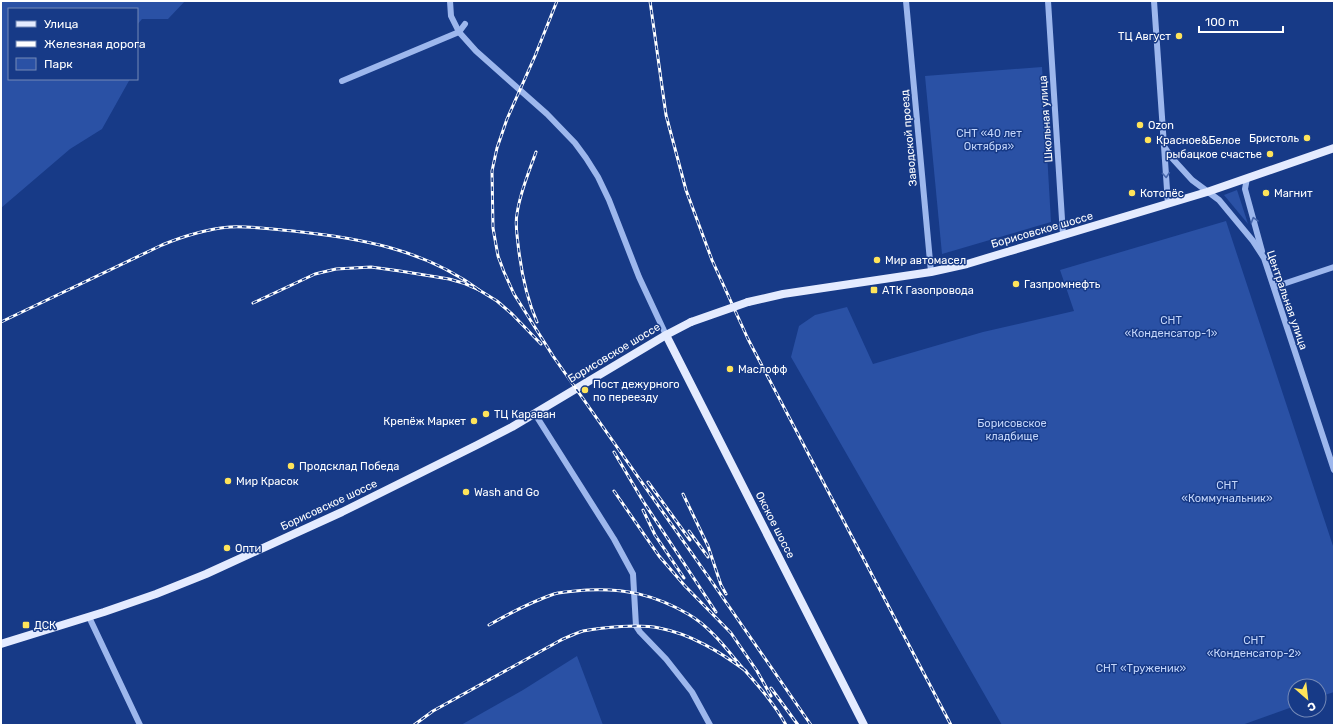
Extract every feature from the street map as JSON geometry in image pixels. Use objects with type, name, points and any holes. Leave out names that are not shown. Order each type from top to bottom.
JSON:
[{"type":"main road","name":"Борисовское шоссе","points":[[1,644],[89,617],[156,594],[206,574],[342,512],[477,446],[535,414],[666,335],[691,322],[748,302],[784,294],[931,272],[967,264],[1207,192],[1334,148]]},
{"type":"main road","name":"Окское шоссе","points":[[666,335],[864,725]]},
{"type":"street","points":[[450,1],[451,16],[459,32],[476,51],[547,114],[575,143],[586,158],[598,177],[609,200],[638,277],[666,335]]},
{"type":"street","name":"Заводской проезд","points":[[906,1],[931,272]]},
{"type":"street","name":"Школьная улица","points":[[1048,1],[1063,236]]},
{"type":"street","points":[[1154,1],[1168,204]]},
{"type":"street","points":[[342,81],[459,32],[465,24]]},
{"type":"street","name":"Центральная улица","points":[[1164,146],[1170,157],[1192,180],[1219,200],[1254,241],[1264,258],[1334,470]]},
{"type":"street","points":[[1248,178],[1245,189],[1264,258]]},
{"type":"street","points":[[1274,287],[1334,267]]},
{"type":"street","points":[[535,414],[614,538],[633,574],[636,626],[666,659],[692,692],[710,725]]},
{"type":"street","points":[[89,617],[140,725]]},
{"type":"green space","points":[[1,1],[185,1],[168,19],[142,19],[138,24],[138,8],[8,8],[8,80],[129,80],[102,129],[70,149],[1,208]]},
{"type":"green space","name":"СНТ «40 лет Октября»","points":[[1042,67],[1051,222],[942,254],[925,76]]},
{"type":"green space","points":[[1237,190],[1248,224],[1224,195]]},
{"type":"green space","points":[[1226,221],[1334,549],[1334,692],[1327,694],[1327,678],[1287,678],[1287,709],[1242,725],[1002,725],[791,357],[799,326],[815,315],[847,307],[873,364],[983,332],[1074,311],[1060,270]]},
{"type":"green space","points":[[577,656],[603,725],[461,725],[523,690]]},
{"type":"railway","points":[[557,1],[535,56],[507,119],[497,148],[492,171],[493,228],[498,256],[514,294],[553,356],[811,725]]},
{"type":"railway","points":[[650,1],[666,115],[686,190],[712,260],[748,339],[951,725]]},
{"type":"railway","points":[[536,152],[520,198],[516,225],[524,284],[537,322]]},
{"type":"railway","points":[[1,322],[162,245],[195,233],[230,227],[262,228],[342,237],[390,248],[436,264],[479,290]]},
{"type":"railway","points":[[253,303],[315,274],[336,269],[371,267],[400,271],[449,279],[479,290],[497,301],[512,314],[541,344]]},
{"type":"railway","points":[[614,452],[643,501],[716,612]]},
{"type":"railway","points":[[648,482],[690,540]]},
{"type":"railway","points":[[614,491],[659,556],[685,586],[731,633],[757,671],[771,696]]},
{"type":"railway","points":[[683,494],[708,546],[721,585],[726,594]]},
{"type":"railway","points":[[643,510],[655,535],[684,578]]},
{"type":"railway","points":[[689,531],[708,557]]},
{"type":"railway","points":[[489,625],[529,604],[562,592],[614,590],[639,594],[664,602],[676,607],[696,619],[710,631],[764,694],[786,725]]},
{"type":"railway","points":[[414,725],[433,711],[561,640],[580,632],[591,630],[621,626],[642,626],[671,631],[694,639],[726,657],[746,671]]},
{"type":"railway","points":[[771,688],[798,725]]},
{"type":"place","name":"ТЦ Август","points":[[1179,36]]},
{"type":"place","name":"Ozon","points":[[1140,125]]},
{"type":"place","name":"Бристоль","points":[[1307,138]]},
{"type":"place","name":"Красное&Белое","points":[[1148,140]]},
{"type":"place","name":"рыбацкое счастье","points":[[1270,154]]},
{"type":"place","name":"Котопёс","points":[[1132,193]]},
{"type":"place","name":"Магнит","points":[[1266,193]]},
{"type":"place","name":"Мир автомасел","points":[[877,260]]},
{"type":"place","name":"Газпромнефть","points":[[1016,284]]},
{"type":"place","name":"АТК Газопровода","points":[[874,290]]},
{"type":"place","name":"Маслофф","points":[[730,369]]},
{"type":"place","name":"Пост дежурного по переезду","points":[[585,390]]},
{"type":"place","name":"ТЦ Караван","points":[[486,414]]},
{"type":"place","name":"Крепёж Маркет","points":[[474,421]]},
{"type":"place","name":"Продсклад Победа","points":[[291,466]]},
{"type":"place","name":"Мир Красок","points":[[228,481]]},
{"type":"place","name":"Wash and Go","points":[[466,492]]},
{"type":"place","name":"Опти","points":[[227,548]]},
{"type":"place","name":"ДСК","points":[[26,625]]},
{"type":"park label","name":"СНТ «Конденсатор-1»","points":[[1171,326]]},
{"type":"park label","name":"Борисовское кладбище","points":[[1012,429]]},
{"type":"park label","name":"СНТ «Коммунальник»","points":[[1227,491]]},
{"type":"park label","name":"СНТ «Конденсатор-2»","points":[[1254,646]]},
{"type":"park label","name":"СНТ «Труженик»","points":[[1141,668]]}]
